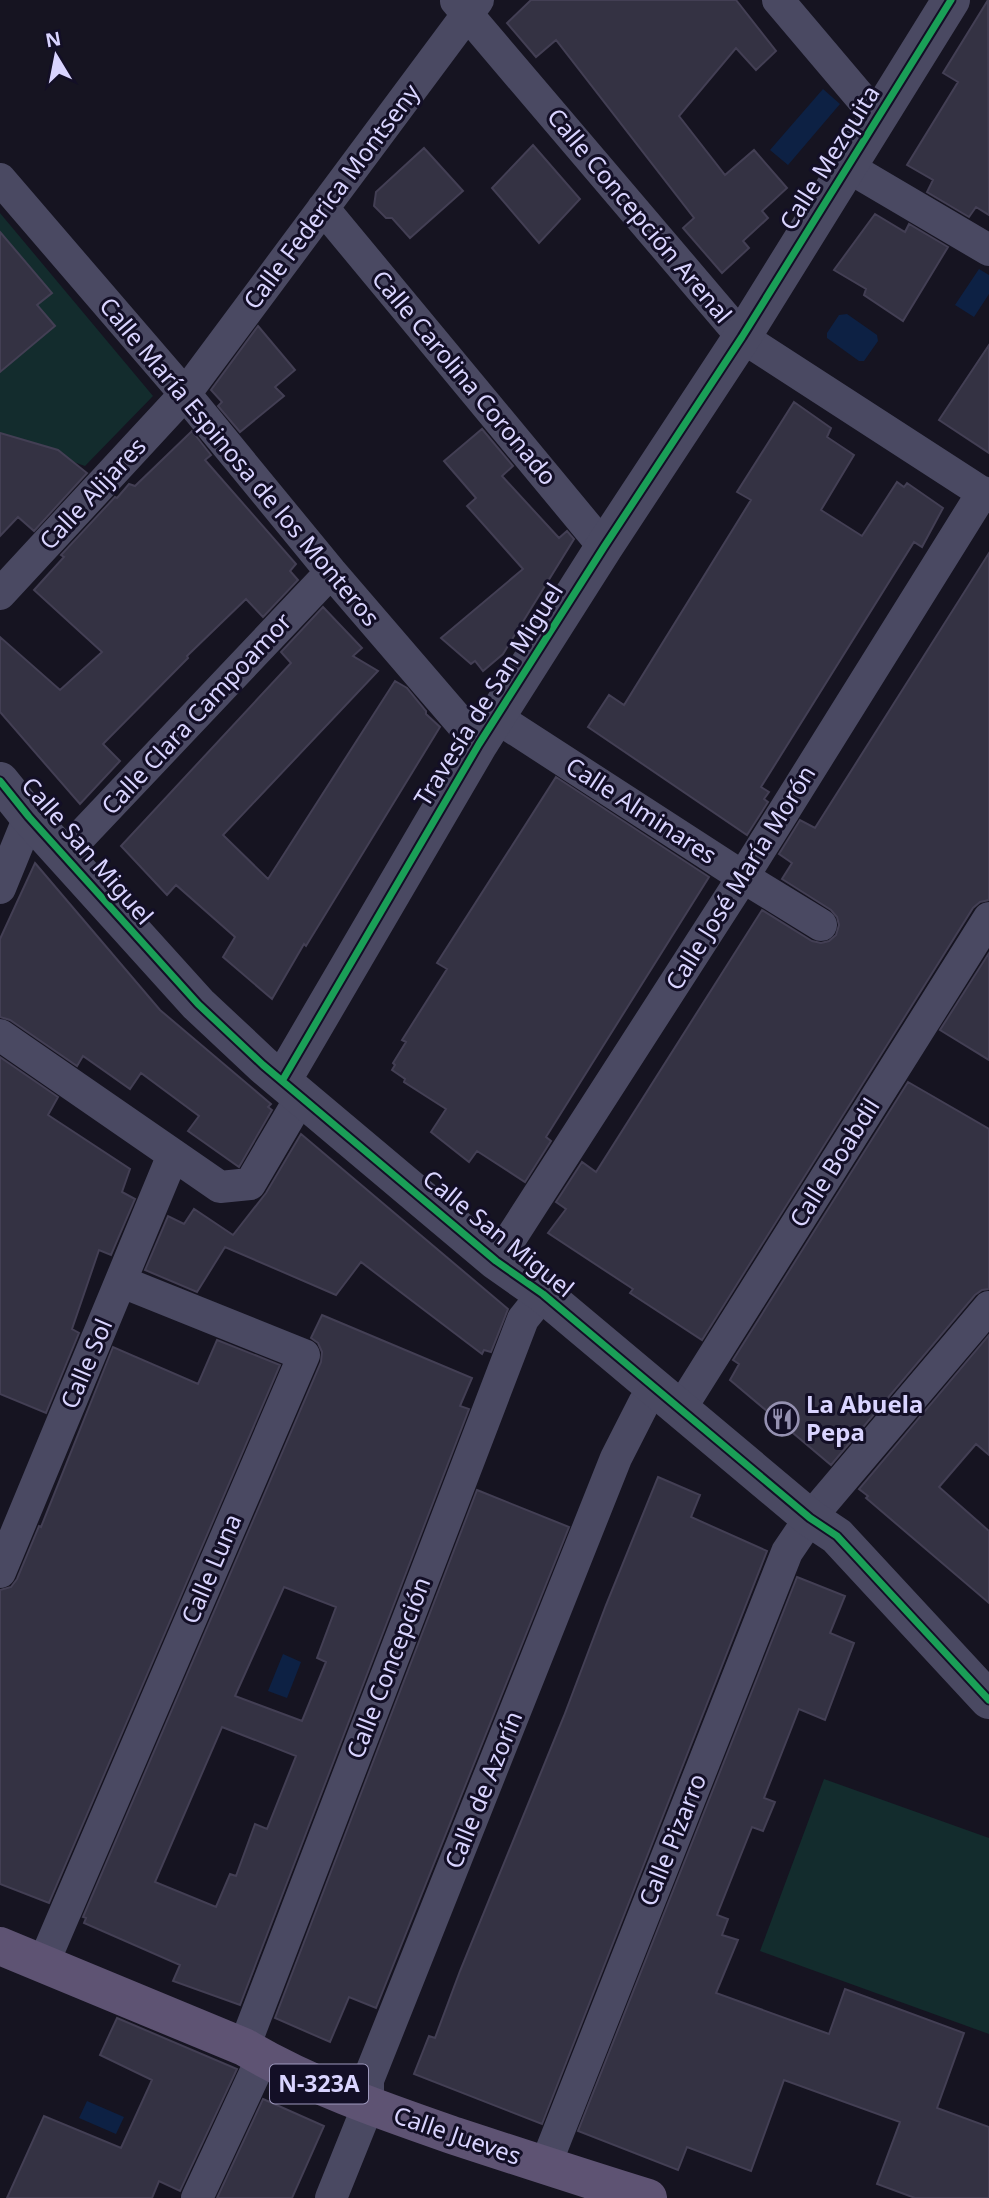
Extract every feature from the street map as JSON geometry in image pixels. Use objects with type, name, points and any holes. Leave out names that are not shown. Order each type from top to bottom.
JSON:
[{"type":"main road","name":"Calle Jueves","points":[[0,1946],[253,2053],[368,2106],[648,2198]]},
{"type":"street","points":[[778,0],[878,118]]},
{"type":"street","name":"Calle Mezquita","points":[[742,337],[951,0]]},
{"type":"street","name":"Calle Federica Montseny","points":[[185,394],[323,208],[467,5]]},
{"type":"street","name":"Calle Concepción Arenal","points":[[467,5],[742,337],[986,494]]},
{"type":"street","points":[[848,167],[989,250]]},
{"type":"street","name":"Calle María Espinosa de los Monteros","points":[[0,179],[185,394],[331,572],[488,731]]},
{"type":"street","name":"Calle Carolina Coronado","points":[[323,208],[604,547]]},
{"type":"street","name":"Travesía de San Miguel","points":[[291,1089],[488,731],[604,547],[742,337]]},
{"type":"street","name":"Calle Alijares","points":[[0,594],[185,394]]},
{"type":"street","name":"Calle José María Morón","points":[[496,1261],[986,494]]},
{"type":"street","name":"Calle Clara Campoamor","points":[[63,855],[331,572]]},
{"type":"street","name":"Calle Alminares","points":[[488,731],[743,877],[821,925]]},
{"type":"street","name":"Calle San Miguel","points":[[0,781],[29,817],[198,1004],[291,1089],[496,1261],[543,1294],[810,1518],[836,1536],[989,1700]]},
{"type":"street","points":[[0,888],[29,817]]},
{"type":"street","name":"Calle Boabdil","points":[[668,1398],[989,918]]},
{"type":"street","points":[[0,1035],[220,1187],[250,1184],[291,1089]]},
{"type":"street","name":"Calle Sol","points":[[0,1572],[173,1155]]},
{"type":"street","name":"Calle Luna","points":[[43,1964],[304,1355],[122,1282]]},
{"type":"street","name":"Calle Concepción","points":[[197,2198],[523,1319],[543,1294]]},
{"type":"street","name":"Calle Pizarro","points":[[545,2166],[786,1552],[810,1518],[989,1307]]},
{"type":"street","name":"Calle de Azorín","points":[[331,2198],[368,2106],[368,2080],[611,1471],[644,1403],[668,1398]]},
{"type":"green space","points":[[0,213],[153,396],[85,466],[13,441],[0,451]]},
{"type":"green space","points":[[824,1779],[989,1838],[989,2034],[760,1951]]},
{"type":"water","points":[[823,89],[840,104],[788,165],[770,150]]},
{"type":"water","points":[[979,269],[989,275],[989,294],[974,317],[955,305]]},
{"type":"water","points":[[847,314],[877,335],[878,341],[864,361],[859,361],[827,338],[827,333],[839,315]]},
{"type":"water","points":[[283,1654],[301,1662],[287,1698],[268,1691]]},
{"type":"water","points":[[87,2101],[124,2117],[116,2134],[79,2118]]},
{"type":"building","points":[[531,0],[736,0],[776,51],[756,70],[736,48],[679,116],[725,175],[754,150],[787,188],[762,211],[768,218],[743,241],[749,248],[722,273],[683,228],[694,218],[556,40],[536,57],[507,23]]},
{"type":"building","points":[[988,0],[989,215],[976,207],[969,217],[927,192],[933,180],[907,165],[958,82],[943,73]]},
{"type":"building","points":[[533,145],[580,199],[539,243],[492,188]]},
{"type":"building","points":[[424,148],[463,191],[410,238],[392,218],[386,218],[374,206],[376,192]]},
{"type":"building","points":[[875,214],[905,232],[909,224],[948,247],[903,321],[864,295],[866,289],[834,270]]},
{"type":"building","points":[[0,232],[52,293],[37,305],[55,326],[0,372]]},
{"type":"building","points":[[258,326],[295,370],[275,387],[284,396],[240,432],[218,406],[222,402],[211,390]]},
{"type":"building","points":[[989,345],[989,453],[939,420]]},
{"type":"building","points":[[794,402],[831,428],[827,437],[854,455],[821,510],[862,536],[897,482],[904,487],[907,483],[943,508],[922,547],[914,542],[761,787],[769,792],[764,799],[768,802],[747,835],[588,727],[609,695],[624,705],[751,500],[737,492]]},
{"type":"building","points":[[482,429],[513,466],[502,476],[559,538],[567,531],[574,539],[503,654],[483,671],[475,661],[471,664],[441,638],[523,569],[467,506],[476,498],[444,461]]},
{"type":"building","points":[[192,431],[211,455],[205,460],[296,564],[290,571],[298,580],[263,617],[246,599],[187,656],[188,658],[103,744],[120,761],[80,804],[0,712],[0,637],[60,690],[102,652],[34,590],[64,557],[61,555],[115,497],[129,484],[135,486]]},
{"type":"building","points":[[0,433],[58,450],[87,473],[34,531],[18,517],[0,536]]},
{"type":"building","points":[[989,553],[989,900],[980,902],[973,908],[702,1340],[630,1293],[633,1289],[548,1233],[566,1209],[556,1202],[582,1162],[596,1172],[762,910],[812,941],[829,941],[836,935],[839,925],[831,910],[782,879],[792,863],[779,854],[800,820],[815,828]]},
{"type":"building","points":[[323,607],[362,648],[353,656],[378,671],[223,835],[268,879],[395,681],[407,688],[426,714],[440,727],[272,999],[223,957],[235,937],[176,885],[167,895],[121,846],[291,663],[281,652]]},
{"type":"building","points":[[556,777],[709,877],[546,1137],[551,1141],[525,1182],[477,1151],[469,1162],[431,1132],[446,1109],[404,1082],[405,1079],[392,1070],[395,1065],[393,1063],[406,1042],[402,1040],[447,969],[437,963]]},
{"type":"building","points":[[35,863],[160,1010],[271,1104],[268,1107],[272,1110],[239,1167],[188,1131],[199,1116],[141,1073],[130,1089],[83,1056],[77,1066],[10,1020],[0,1017],[0,939]]},
{"type":"building","points":[[989,953],[989,1060],[940,1030]]},
{"type":"building","points":[[0,1057],[58,1097],[48,1115],[130,1169],[122,1192],[135,1199],[111,1255],[99,1250],[72,1329],[79,1333],[46,1413],[0,1394]]},
{"type":"building","points":[[908,1082],[989,1129],[989,1289],[975,1295],[831,1465],[730,1380],[739,1364],[733,1360]]},
{"type":"building","points":[[301,1134],[508,1309],[491,1352],[484,1350],[482,1354],[361,1262],[336,1295],[225,1247],[197,1292],[145,1270],[168,1216],[184,1224],[194,1209],[233,1235],[266,1193]]},
{"type":"building","points":[[322,1315],[472,1378],[460,1406],[469,1409],[240,2005],[173,1981],[180,1965],[84,1923],[86,1918],[83,1917],[321,1362],[322,1352],[318,1343],[311,1338]],"holes":[[[284,1587],[336,1607],[317,1658],[326,1662],[302,1721],[235,1696]],[[222,1727],[296,1756],[267,1829],[255,1824],[236,1876],[230,1874],[216,1907],[155,1882]]]},
{"type":"building","points":[[989,1335],[989,1455],[976,1444],[939,1487],[989,1531],[989,1603],[866,1498],[868,1496],[859,1489]]},
{"type":"building","points":[[217,1340],[280,1365],[49,1903],[0,1884],[0,1590],[11,1587],[17,1579],[39,1526],[41,1527],[113,1347],[198,1384]]},
{"type":"building","points":[[658,1477],[700,1495],[691,1517],[767,1551],[542,2124],[414,2074],[429,2036],[435,2038]]},
{"type":"building","points":[[477,1490],[569,1527],[376,2008],[349,1997],[330,2042],[275,2018]]},
{"type":"building","points":[[797,1577],[845,1596],[830,1633],[854,1643],[825,1720],[799,1709],[764,1798],[775,1802],[763,1831],[752,1827],[717,1915],[728,1919],[722,1935],[738,1940],[716,1993],[829,2034],[845,1989],[964,2033],[937,2108],[989,2127],[989,2198],[915,2198],[877,2184],[900,2122],[784,2080],[751,2171],[687,2147],[678,2170],[578,2131]]},
{"type":"building","points":[[117,2018],[237,2069],[180,2191],[159,2181],[152,2198],[7,2198],[44,2116],[121,2148],[152,2080],[100,2055]]},
{"type":"building","points":[[263,2099],[324,2126],[292,2198],[217,2198]]},
{"type":"cycle path","points":[[282,1081],[479,744],[742,337],[951,0]]},
{"type":"cycle path","points":[[0,781],[29,817],[198,1004],[263,1065],[496,1261],[543,1294],[810,1518],[837,1536],[989,1700]]},
{"type":"place","name":"La Abuela Pepa","points":[[782,1419]]}]
